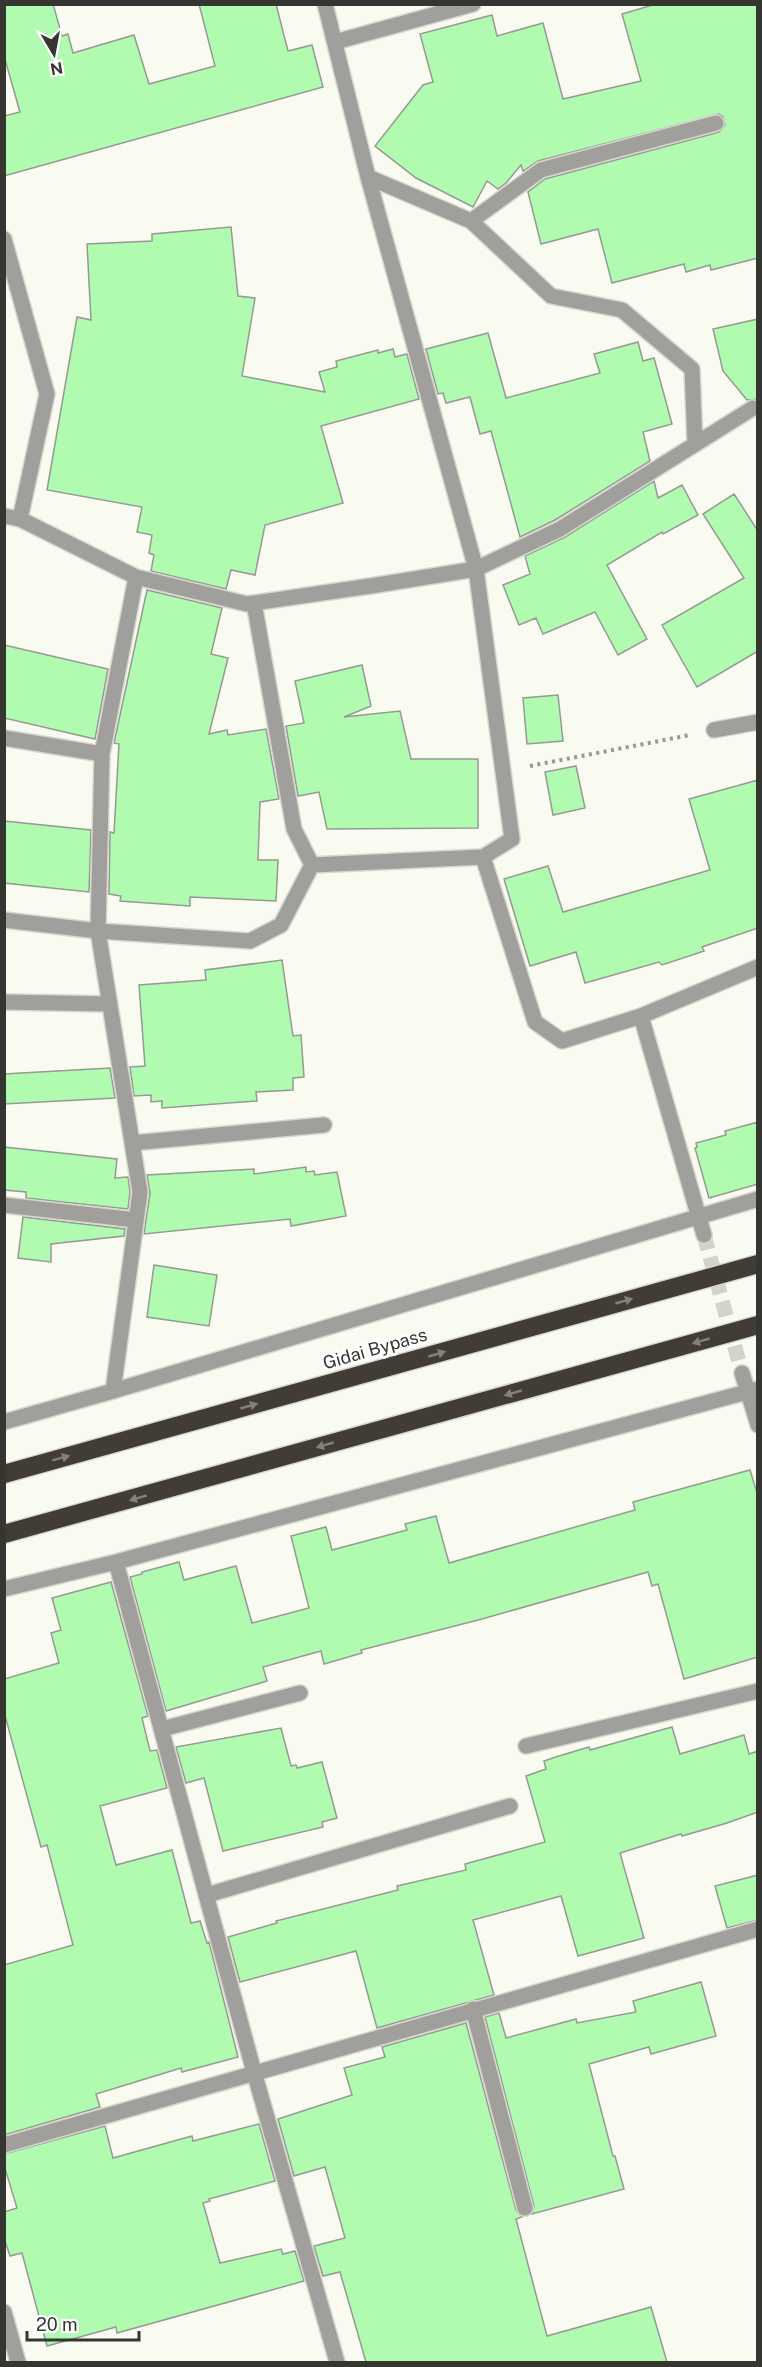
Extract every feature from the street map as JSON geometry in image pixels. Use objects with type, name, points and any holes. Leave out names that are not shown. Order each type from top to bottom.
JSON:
[{"type":"highway","name":"Gidai Bypass","points":[[4,1474],[758,1264]]},
{"type":"highway","points":[[4,1534],[758,1325]]},
{"type":"street","points":[[312,865],[483,856],[512,839],[476,569],[368,177],[325,4]]},
{"type":"street","points":[[335,42],[473,4]]},
{"type":"street","points":[[471,221],[541,170],[716,123]]},
{"type":"street","points":[[368,177],[471,221],[551,296],[622,310],[692,369],[695,444]]},
{"type":"street","points":[[4,239],[8,265],[47,394],[12,518],[136,577],[247,604],[476,569],[561,530],[753,408]]},
{"type":"street","points":[[113,1391],[140,1192],[98,931],[102,754],[136,577]]},
{"type":"street","points":[[254,603],[294,829],[312,865]]},
{"type":"street","points":[[714,730],[758,722]]},
{"type":"street","points":[[4,738],[102,754]]},
{"type":"street","points":[[483,856],[536,1022],[562,1041],[640,1016],[758,967]]},
{"type":"street","points":[[4,920],[98,931],[250,941],[281,925],[312,865]]},
{"type":"street","points":[[4,1002],[110,1005]]},
{"type":"street","points":[[640,1016],[704,1235]]},
{"type":"street","points":[[132,1143],[324,1125]]},
{"type":"street","points":[[4,1422],[758,1199]]},
{"type":"street","points":[[4,1205],[136,1220]]},
{"type":"street","points":[[742,1372],[753,1390],[758,1425]]},
{"type":"street","points":[[4,1589],[116,1562],[753,1390]]},
{"type":"street","points":[[116,1562],[254,2072],[337,2362]]},
{"type":"street","points":[[526,1746],[758,1691]]},
{"type":"street","points":[[162,1730],[300,1692]]},
{"type":"street","points":[[207,1895],[510,1806]]},
{"type":"street","points":[[4,2145],[758,1929]]},
{"type":"street","points":[[473,2009],[525,2208]]},
{"type":"street","points":[[4,2312],[18,2362]]},
{"type":"path","points":[[503,772],[714,730]]},
{"type":"building","points":[[4,4],[53,4],[62,36],[68,34],[73,53],[134,35],[149,84],[215,66],[199,4],[276,4],[288,51],[312,45],[323,87],[4,176],[4,116],[20,112],[4,56]]},
{"type":"building","points":[[656,4],[758,4],[758,258],[711,270],[710,265],[686,272],[684,264],[612,283],[598,229],[541,244],[528,192],[545,179],[719,132],[725,125],[723,117],[719,114],[538,161],[523,171],[521,165],[498,189],[487,181],[473,207],[416,178],[375,146],[423,85],[433,82],[420,34],[492,15],[497,36],[543,23],[563,99],[641,81],[622,14]]},
{"type":"building","points":[[231,227],[238,296],[255,298],[242,376],[325,392],[319,372],[337,367],[336,361],[378,350],[378,353],[393,349],[395,357],[407,354],[419,399],[321,426],[343,503],[265,525],[255,575],[231,570],[226,589],[151,571],[154,555],[149,553],[152,535],[137,532],[142,507],[47,490],[77,317],[91,320],[87,244],[152,241],[152,234]]},
{"type":"building","points":[[758,319],[758,399],[747,400],[723,371],[713,329]]},
{"type":"building","points":[[488,333],[506,398],[600,373],[594,354],[638,342],[643,361],[654,358],[672,424],[643,432],[650,461],[555,520],[520,537],[491,431],[480,434],[470,397],[446,403],[443,393],[438,394],[426,349]]},
{"type":"building","points":[[654,481],[658,498],[682,485],[698,515],[663,534],[662,532],[607,565],[647,639],[618,655],[595,612],[543,634],[536,618],[519,625],[503,585],[530,574],[525,556],[565,537]]},
{"type":"building","points":[[734,494],[758,531],[758,651],[697,687],[662,625],[744,578],[703,514]]},
{"type":"building","points":[[147,590],[222,608],[211,654],[228,658],[209,734],[227,730],[228,735],[266,729],[279,799],[260,802],[258,860],[278,860],[276,901],[190,897],[190,906],[120,901],[121,896],[109,894],[110,832],[114,833],[119,744],[114,743]]},
{"type":"building","points":[[4,645],[108,669],[95,739],[4,718]]},
{"type":"building","points":[[362,665],[371,706],[344,717],[400,711],[411,759],[478,759],[478,828],[327,829],[319,792],[298,796],[286,726],[304,723],[295,681]]},
{"type":"building","points":[[558,695],[563,741],[527,744],[523,698]]},
{"type":"building","points":[[576,766],[585,808],[553,815],[545,772]]},
{"type":"building","points":[[758,780],[758,928],[702,947],[704,951],[662,965],[659,962],[585,983],[576,952],[530,966],[504,879],[548,866],[563,912],[710,870],[689,799]]},
{"type":"building","points":[[4,821],[91,830],[89,892],[4,883]]},
{"type":"building","points":[[282,960],[293,1036],[301,1035],[304,1077],[293,1078],[293,1090],[256,1092],[257,1101],[162,1108],[162,1101],[151,1102],[151,1095],[134,1096],[130,1067],[145,1066],[139,985],[206,980],[205,970]]},
{"type":"building","points":[[110,1068],[115,1098],[4,1104],[4,1074]]},
{"type":"building","points":[[758,1122],[758,1184],[709,1198],[695,1148],[696,1143],[726,1135],[725,1131]]},
{"type":"building","points":[[4,1147],[117,1159],[115,1178],[128,1177],[130,1192],[128,1209],[26,1198],[26,1192],[4,1190]]},
{"type":"building","points":[[306,1167],[306,1172],[314,1171],[315,1175],[337,1172],[346,1216],[291,1226],[290,1219],[144,1234],[150,1193],[147,1175],[254,1169],[254,1174]]},
{"type":"building","points":[[23,1217],[125,1229],[124,1236],[51,1244],[51,1262],[18,1258]]},
{"type":"building","points":[[154,1265],[217,1275],[209,1326],[147,1317]]},
{"type":"building","points":[[750,1470],[758,1496],[758,1657],[684,1679],[658,1584],[652,1586],[648,1572],[482,1619],[361,1650],[362,1653],[324,1664],[321,1651],[263,1667],[267,1681],[166,1711],[130,1577],[142,1574],[142,1572],[179,1562],[184,1580],[236,1566],[252,1623],[309,1608],[291,1536],[326,1527],[332,1550],[407,1530],[405,1524],[436,1516],[449,1563],[635,1510],[633,1502]]},
{"type":"building","points":[[111,1582],[148,1716],[142,1718],[150,1751],[157,1750],[167,1788],[100,1806],[116,1865],[172,1850],[191,1923],[200,1921],[207,1943],[209,1942],[238,2057],[182,2072],[181,2068],[96,2094],[100,2107],[4,2135],[4,1965],[73,1945],[47,1845],[41,1847],[4,1712],[4,1679],[59,1663],[51,1633],[61,1630],[52,1598]]},
{"type":"building","points":[[672,1727],[680,1754],[744,1735],[749,1754],[758,1751],[758,1812],[620,1853],[644,1938],[578,1956],[561,1896],[473,1920],[494,1995],[377,2028],[356,1951],[240,1982],[228,1937],[277,1923],[276,1921],[398,1890],[397,1886],[466,1870],[465,1864],[545,1842],[526,1776],[546,1769],[544,1761],[589,1747],[590,1750]]},
{"type":"building","points":[[281,1728],[291,1766],[296,1765],[297,1768],[322,1762],[337,1818],[322,1822],[323,1827],[223,1851],[204,1778],[186,1783],[176,1747]]},
{"type":"building","points":[[758,1875],[758,1920],[727,1928],[715,1886]]},
{"type":"building","points":[[701,1982],[716,2036],[651,2054],[649,2047],[589,2064],[624,2189],[532,2214],[534,2206],[485,2017],[499,2013],[506,2038],[576,2019],[577,2023],[636,2012],[633,2001]]},
{"type":"building","points":[[466,2023],[516,2210],[522,2217],[516,2219],[547,2336],[651,2307],[667,2362],[366,2362],[340,2272],[323,2276],[314,2246],[345,2238],[325,2167],[294,2176],[278,2119],[352,2095],[344,2068],[385,2057],[382,2047]]},
{"type":"building","points":[[259,2124],[275,2181],[209,2199],[210,2201],[203,2203],[220,2263],[281,2249],[283,2254],[295,2251],[304,2281],[117,2333],[116,2327],[47,2346],[22,2253],[10,2256],[4,2238],[4,2212],[17,2208],[4,2165],[4,2154],[105,2126],[113,2158],[192,2136],[193,2141]]},
{"type":"tunnel","points":[[704,1235],[742,1373]]}]
